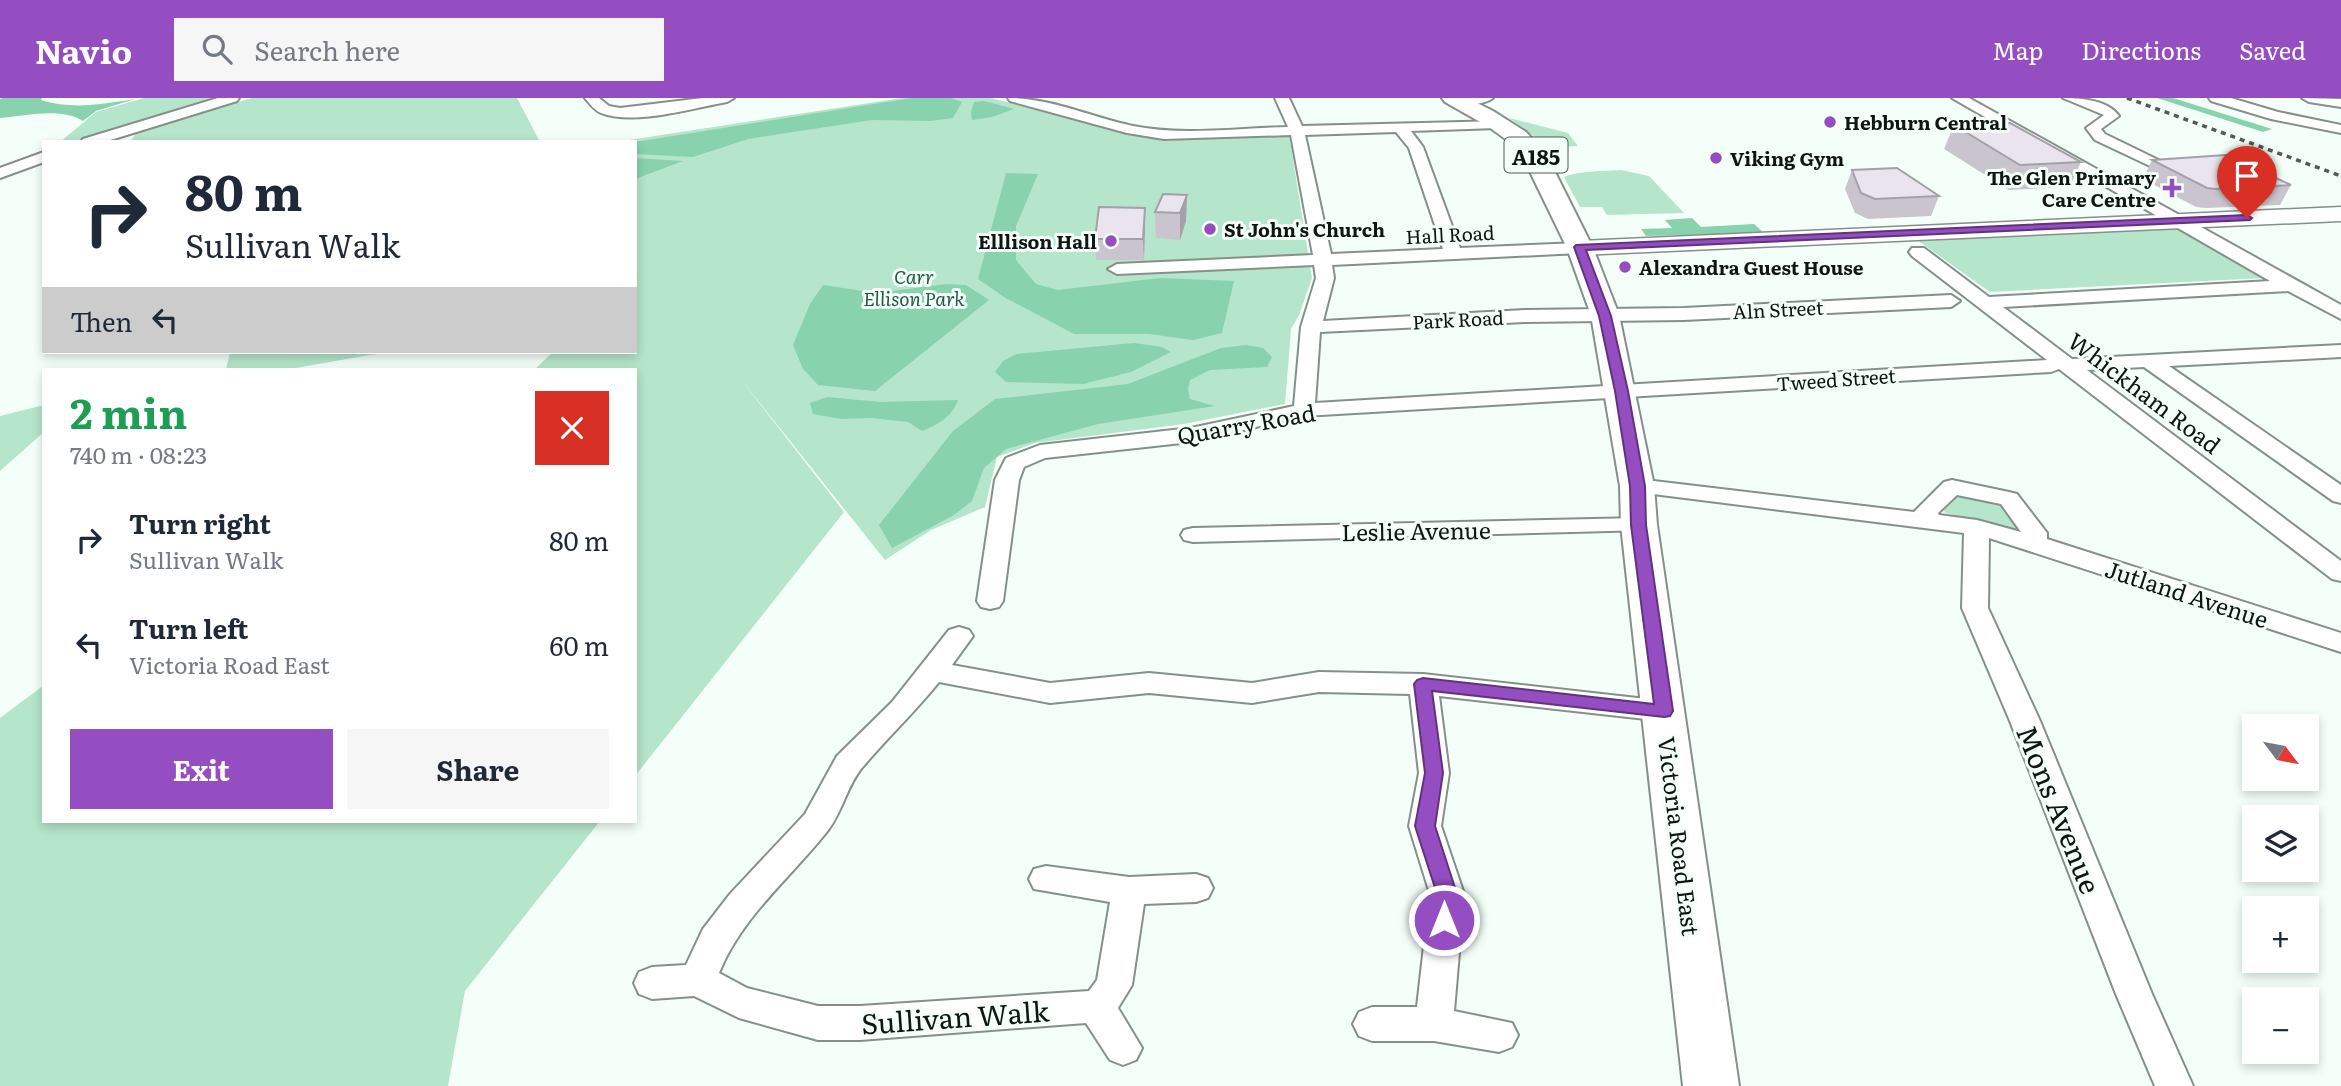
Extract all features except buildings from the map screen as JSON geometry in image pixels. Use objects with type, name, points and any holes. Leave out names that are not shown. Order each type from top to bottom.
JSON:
[{"type":"main road","name":"A185","points":[[1455,99],[1528,144],[1580,247]]},
{"type":"main road","points":[[1580,247],[2341,214]]},
{"type":"main road","name":"Victoria Road East","points":[[1580,247],[1605,316],[1637,486],[1639,525],[1711,1086]]},
{"type":"main road","name":"Victoria Road East","points":[[1703,1014],[1704,1086]]},
{"type":"street","points":[[95,140],[232,98]]},
{"type":"street","points":[[592,98],[597,106],[611,112],[727,98]]},
{"type":"street","points":[[1015,98],[1132,130],[1164,135],[1497,124]]},
{"type":"street","points":[[1282,98],[1297,131],[1325,278],[1311,327],[1304,410]]},
{"type":"street","points":[[1455,99],[1486,98]]},
{"type":"street","points":[[1959,98],[1987,98]]},
{"type":"street","points":[[1959,98],[2341,313]]},
{"type":"street","points":[[2070,98],[2109,112],[2112,116],[2110,119],[2093,128],[2100,137],[2179,170]]},
{"type":"street","points":[[2216,98],[2276,117],[2341,130]]},
{"type":"street","points":[[2309,98],[2341,103]]},
{"type":"street","points":[[1400,127],[1416,147],[1454,255]]},
{"type":"street","points":[[11,153],[42,151]]},
{"type":"street","points":[[0,173],[42,158]]},
{"type":"street","points":[[2098,174],[2179,170]]},
{"type":"street","name":"Hall Road","points":[[1323,260],[1580,247]]},
{"type":"street","name":"Whickham Road","points":[[1918,252],[2059,366],[2341,573]]},
{"type":"street","points":[[1117,269],[1224,262],[1323,260]]},
{"type":"street","points":[[1983,303],[2290,285]]},
{"type":"street","name":"Aln Street","points":[[1605,316],[1951,300]]},
{"type":"street","name":"Park Road","points":[[1311,327],[1525,316],[1605,316]]},
{"type":"street","name":"Tweed Street","points":[[1621,391],[2059,366],[2337,354]]},
{"type":"street","points":[[2150,362],[2341,496]]},
{"type":"street","name":"Quarry Road","points":[[990,601],[1007,480],[1014,463],[1040,452],[1191,435],[1304,410],[1621,391]]},
{"type":"street","name":"Jutland Avenue","points":[[1637,486],[1977,527],[2341,643]]},
{"type":"street","points":[[1928,521],[1926,511],[1952,487],[2009,499],[2035,533],[2034,543]]},
{"type":"street","name":"Leslie Avenue","points":[[1194,535],[1639,525]]},
{"type":"street","name":"Mons Avenue","points":[[1977,527],[1975,608],[2025,721],[2134,994],[2174,1086]]},
{"type":"street","points":[[652,983],[698,980],[715,939],[742,904],[816,823],[848,764],[902,709],[959,636]]},
{"type":"street","points":[[933,671],[1050,693],[1149,683],[1252,693],[1319,682],[1423,684],[1664,711]]},
{"type":"street","points":[[1423,684],[1434,773],[1425,826],[1447,894],[1434,1024]]},
{"type":"street","points":[[1046,879],[1129,891],[1196,888]]},
{"type":"street","points":[[1122,1048],[1105,1023],[1099,1006],[1114,985],[1129,891]]},
{"type":"street","name":"Sullivan Walk","points":[[698,980],[739,1002],[818,1023],[860,1023],[1099,1006]]},
{"type":"street","points":[[1373,1024],[1434,1024],[1499,1035]]},
{"type":"green space","points":[[42,98],[41,100],[64,105],[135,99],[96,111],[83,121],[54,113],[0,118],[0,99]]},
{"type":"green space","points":[[144,98],[218,98],[81,140],[62,140],[96,112]]},
{"type":"green space","points":[[252,98],[517,98],[539,140],[131,140],[137,132]]},
{"type":"green space","name":"Carr Ellison Park","points":[[902,98],[990,98],[1151,137],[1289,134],[1312,278],[1291,329],[1285,404],[1184,424],[1035,443],[997,457],[985,507],[931,530],[885,560],[739,377],[844,512],[637,773],[637,368],[536,368],[551,354],[637,354],[637,140],[629,140]]},
{"type":"green space","points":[[912,98],[951,98],[962,102],[953,118],[931,121],[872,120],[748,139],[693,157],[637,154],[637,142]]},
{"type":"green space","points":[[2157,98],[2173,98],[2272,129],[2263,132]]},
{"type":"green space","points":[[984,101],[1014,109],[992,117],[972,120],[974,102]]},
{"type":"green space","points":[[1509,118],[1568,133],[1578,146],[1549,147]]},
{"type":"green space","points":[[637,158],[683,161],[637,178]]},
{"type":"green space","points":[[1621,170],[1649,176],[1684,213],[1607,215],[1602,207],[1580,207],[1564,177],[1584,172]]},
{"type":"green space","points":[[1006,173],[1038,174],[1016,226],[1016,260],[1036,284],[1058,290],[1160,278],[1234,281],[1222,333],[1193,340],[1149,334],[1074,334],[1004,297],[978,279]]},
{"type":"green space","points":[[1692,218],[1701,227],[1754,224],[1764,233],[1646,236],[1641,229],[1672,228],[1665,220]]},
{"type":"green space","points":[[2178,229],[2264,278],[1990,292],[1917,240]]},
{"type":"green space","points":[[947,284],[966,285],[989,300],[875,391],[818,385],[803,369],[793,345],[810,304],[823,285],[876,293]]},
{"type":"green space","points":[[1134,343],[1162,347],[1171,352],[1131,372],[1083,384],[1006,382],[995,372],[1003,361],[1016,354]]},
{"type":"green space","points":[[1246,345],[1263,348],[1272,357],[1267,367],[1210,370],[1190,380],[1190,399],[1215,406],[1098,424],[1006,449],[984,468],[972,501],[954,515],[892,548],[879,525],[953,431],[995,399],[1128,384],[1221,348]]},
{"type":"green space","points":[[230,354],[376,354],[296,368],[226,368]]},
{"type":"green space","points":[[827,397],[881,402],[958,400],[944,420],[922,431],[908,422],[871,418],[841,419],[813,414],[810,403]]},
{"type":"green space","points":[[42,406],[42,434],[0,471],[0,416]]},
{"type":"green space","points":[[1966,495],[2003,506],[2020,531],[1945,513],[1944,510],[1958,497]]},
{"type":"green space","points":[[42,686],[42,823],[598,823],[465,991],[448,1086],[0,1086],[0,718]]},
{"type":"railway","points":[[2127,98],[2341,176]]},
{"type":"place","name":"Hebburn Central","points":[[1830,122]]},
{"type":"place","name":"Viking Gym","points":[[1716,158]]},
{"type":"place","name":"The Glen Primary Care Centre","points":[[2172,188]]},
{"type":"place","name":"St John's Church","points":[[1210,229]]},
{"type":"place","name":"Elllison Hall","points":[[1111,241]]},
{"type":"place","name":"Alexandra Guest House","points":[[1625,267]]},
{"type":"route","points":[[1444,920],[1447,894],[1425,826],[1434,773],[1423,684],[1664,711],[1639,525],[1637,486],[1621,391],[1605,316],[1580,247],[2247,218]]}]
